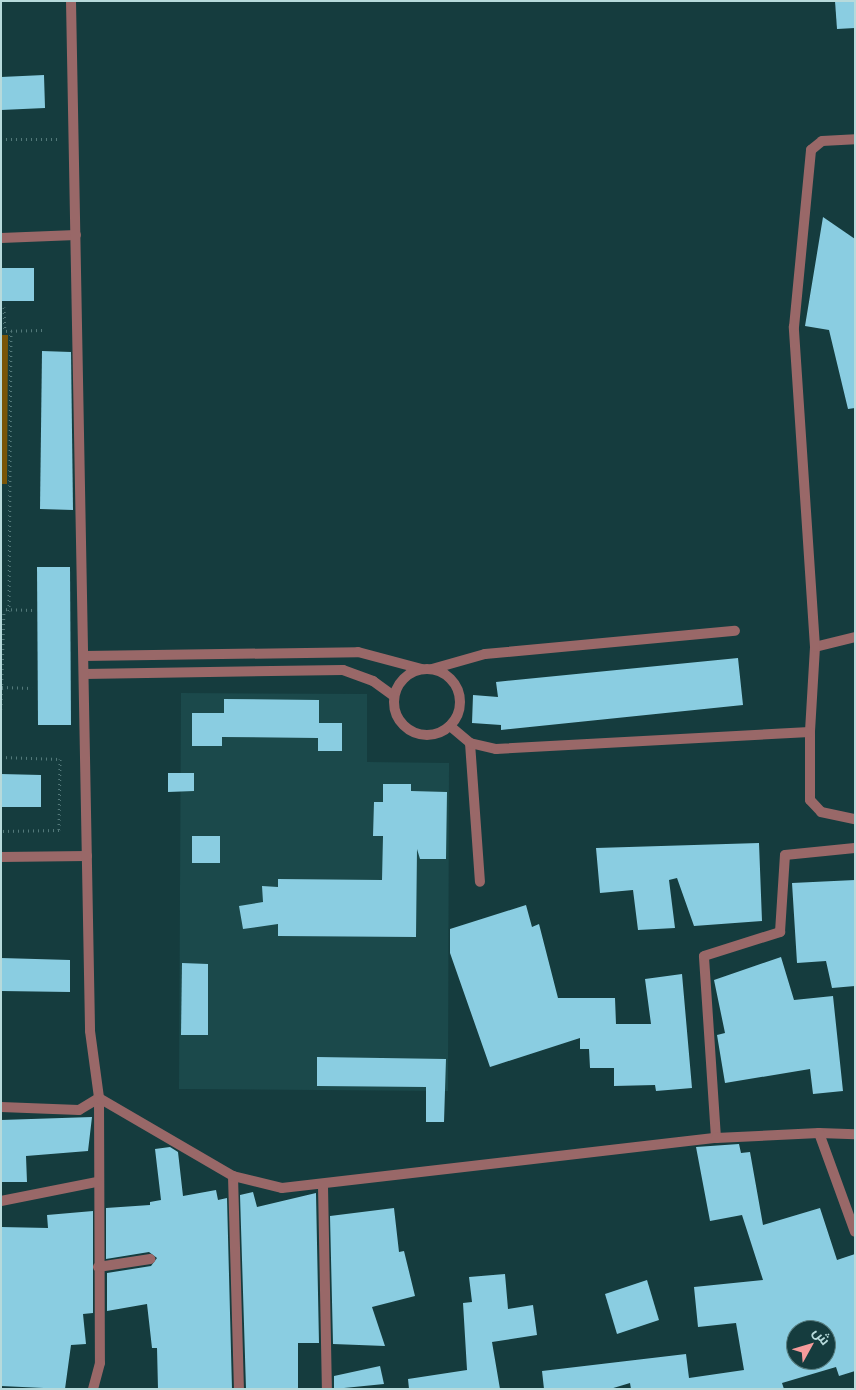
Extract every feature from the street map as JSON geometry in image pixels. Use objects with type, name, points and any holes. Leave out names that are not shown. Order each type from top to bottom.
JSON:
[{"type":"street","points":[[71,1],[90,1031],[100,1098],[97,1182],[100,1363],[93,1389]]},
{"type":"street","points":[[855,139],[822,141],[811,150],[794,327],[815,647],[810,732],[810,800],[821,812],[855,819]]},
{"type":"street","points":[[1,238],[76,236]]},
{"type":"street","points":[[84,656],[358,652],[427,669],[456,687],[460,707],[450,726],[432,734],[412,731],[397,717],[394,696],[404,678],[427,669],[485,654],[735,630]]},
{"type":"street","points":[[815,647],[855,637]]},
{"type":"street","points":[[84,674],[343,670],[373,681],[394,696]]},
{"type":"street","points":[[450,726],[470,743],[496,749],[810,732]]},
{"type":"street","points":[[470,743],[480,882]]},
{"type":"street","points":[[716,1138],[704,956],[780,932],[785,855],[855,848]]},
{"type":"street","points":[[1,857],[87,856]]},
{"type":"street","points":[[1,1107],[79,1110],[100,1098]]},
{"type":"street","points":[[100,1098],[233,1176],[282,1188],[323,1186],[716,1138],[819,1133],[855,1134]]},
{"type":"street","points":[[819,1133],[855,1232]]},
{"type":"street","points":[[233,1176],[239,1389]]},
{"type":"street","points":[[1,1201],[97,1182]]},
{"type":"street","points":[[323,1186],[328,1389]]},
{"type":"street","points":[[98,1268],[150,1260]]},
{"type":"path","points":[[1,139],[73,139]]},
{"type":"path","points":[[4,307],[3,331],[43,330]]},
{"type":"path","points":[[1,709],[11,331]]},
{"type":"path","points":[[5,610],[33,610]]},
{"type":"path","points":[[2,687],[32,688]]},
{"type":"path","points":[[1,757],[60,759],[60,768],[59,830],[1,831]]},
{"type":"shaded area","points":[[1,335],[8,335],[7,484],[1,484]]},
{"type":"shaded area","points":[[181,693],[367,694],[367,762],[449,763],[448,1091],[179,1089]]},
{"type":"building","points":[[835,1],[855,1],[855,28],[837,29]]},
{"type":"building","points":[[44,75],[45,108],[1,110],[1,77]]},
{"type":"building","points":[[823,217],[855,239],[855,408],[848,409],[829,330],[805,326]]},
{"type":"building","points":[[1,268],[34,268],[34,301],[1,301]]},
{"type":"building","points":[[42,351],[71,352],[73,510],[40,509]]},
{"type":"building","points":[[37,567],[70,567],[71,725],[38,725]]},
{"type":"building","points":[[738,658],[743,705],[501,730],[501,725],[472,723],[473,695],[498,697],[496,682]]},
{"type":"building","points":[[224,699],[319,700],[319,723],[342,723],[342,751],[318,751],[318,738],[222,737],[222,746],[192,746],[192,713],[224,713]]},
{"type":"building","points":[[168,773],[194,773],[194,791],[168,792]]},
{"type":"building","points":[[1,774],[41,775],[41,807],[1,807]]},
{"type":"building","points":[[383,784],[411,784],[411,791],[447,792],[446,859],[420,859],[417,849],[416,937],[278,936],[278,924],[243,929],[239,906],[263,902],[262,886],[278,887],[278,879],[382,880],[383,836],[373,836],[374,802],[383,802]]},
{"type":"building","points":[[192,836],[220,836],[220,863],[192,863]]},
{"type":"building","points":[[759,843],[762,921],[694,926],[677,878],[669,880],[675,928],[638,930],[633,890],[600,893],[596,848]]},
{"type":"building","points":[[855,880],[855,986],[832,988],[826,961],[797,963],[792,883]]},
{"type":"building","points":[[526,905],[532,927],[539,924],[558,998],[615,998],[616,1024],[651,1024],[645,979],[682,974],[692,1088],[656,1091],[655,1085],[614,1086],[614,1068],[590,1068],[589,1049],[580,1049],[580,1038],[490,1067],[450,953],[450,929]]},
{"type":"building","points":[[781,957],[794,1000],[833,996],[843,1091],[813,1094],[810,1069],[725,1083],[717,1035],[725,1033],[714,980]]},
{"type":"building","points":[[1,958],[70,960],[70,992],[1,991]]},
{"type":"building","points":[[182,963],[208,964],[208,1035],[181,1035]]},
{"type":"building","points":[[317,1057],[446,1059],[444,1122],[426,1122],[426,1087],[317,1086]]},
{"type":"building","points":[[92,1117],[88,1151],[26,1156],[27,1182],[1,1182],[1,1120]]},
{"type":"building","points":[[739,1144],[741,1153],[750,1152],[763,1225],[820,1208],[837,1260],[855,1254],[855,1371],[839,1376],[836,1367],[836,1320],[786,1320],[786,1370],[826,1370],[782,1383],[784,1389],[631,1389],[630,1383],[610,1389],[544,1389],[542,1371],[686,1354],[689,1378],[744,1370],[736,1323],[698,1327],[694,1287],[763,1280],[742,1215],[710,1221],[696,1147]]},
{"type":"building","points":[[170,1147],[178,1152],[183,1196],[216,1190],[218,1200],[227,1198],[232,1389],[158,1389],[157,1348],[152,1348],[147,1304],[107,1311],[107,1273],[151,1266],[157,1258],[149,1252],[106,1259],[106,1208],[150,1205],[150,1202],[161,1200],[155,1149]]},
{"type":"building","points":[[253,1192],[257,1207],[316,1193],[319,1343],[298,1343],[298,1389],[246,1389],[240,1195]]},
{"type":"building","points":[[394,1208],[399,1252],[404,1251],[415,1296],[372,1307],[385,1346],[333,1344],[330,1216]]},
{"type":"building","points":[[93,1211],[93,1313],[83,1314],[86,1344],[71,1345],[65,1389],[1,1386],[1,1227],[48,1228],[47,1215]]},
{"type":"building","points":[[505,1274],[508,1309],[533,1305],[537,1335],[492,1342],[500,1389],[409,1389],[408,1379],[467,1370],[463,1303],[472,1302],[469,1277]]},
{"type":"building","points":[[647,1280],[659,1320],[617,1334],[605,1294]]},
{"type":"building","points":[[380,1366],[384,1384],[334,1389],[334,1376]]}]
